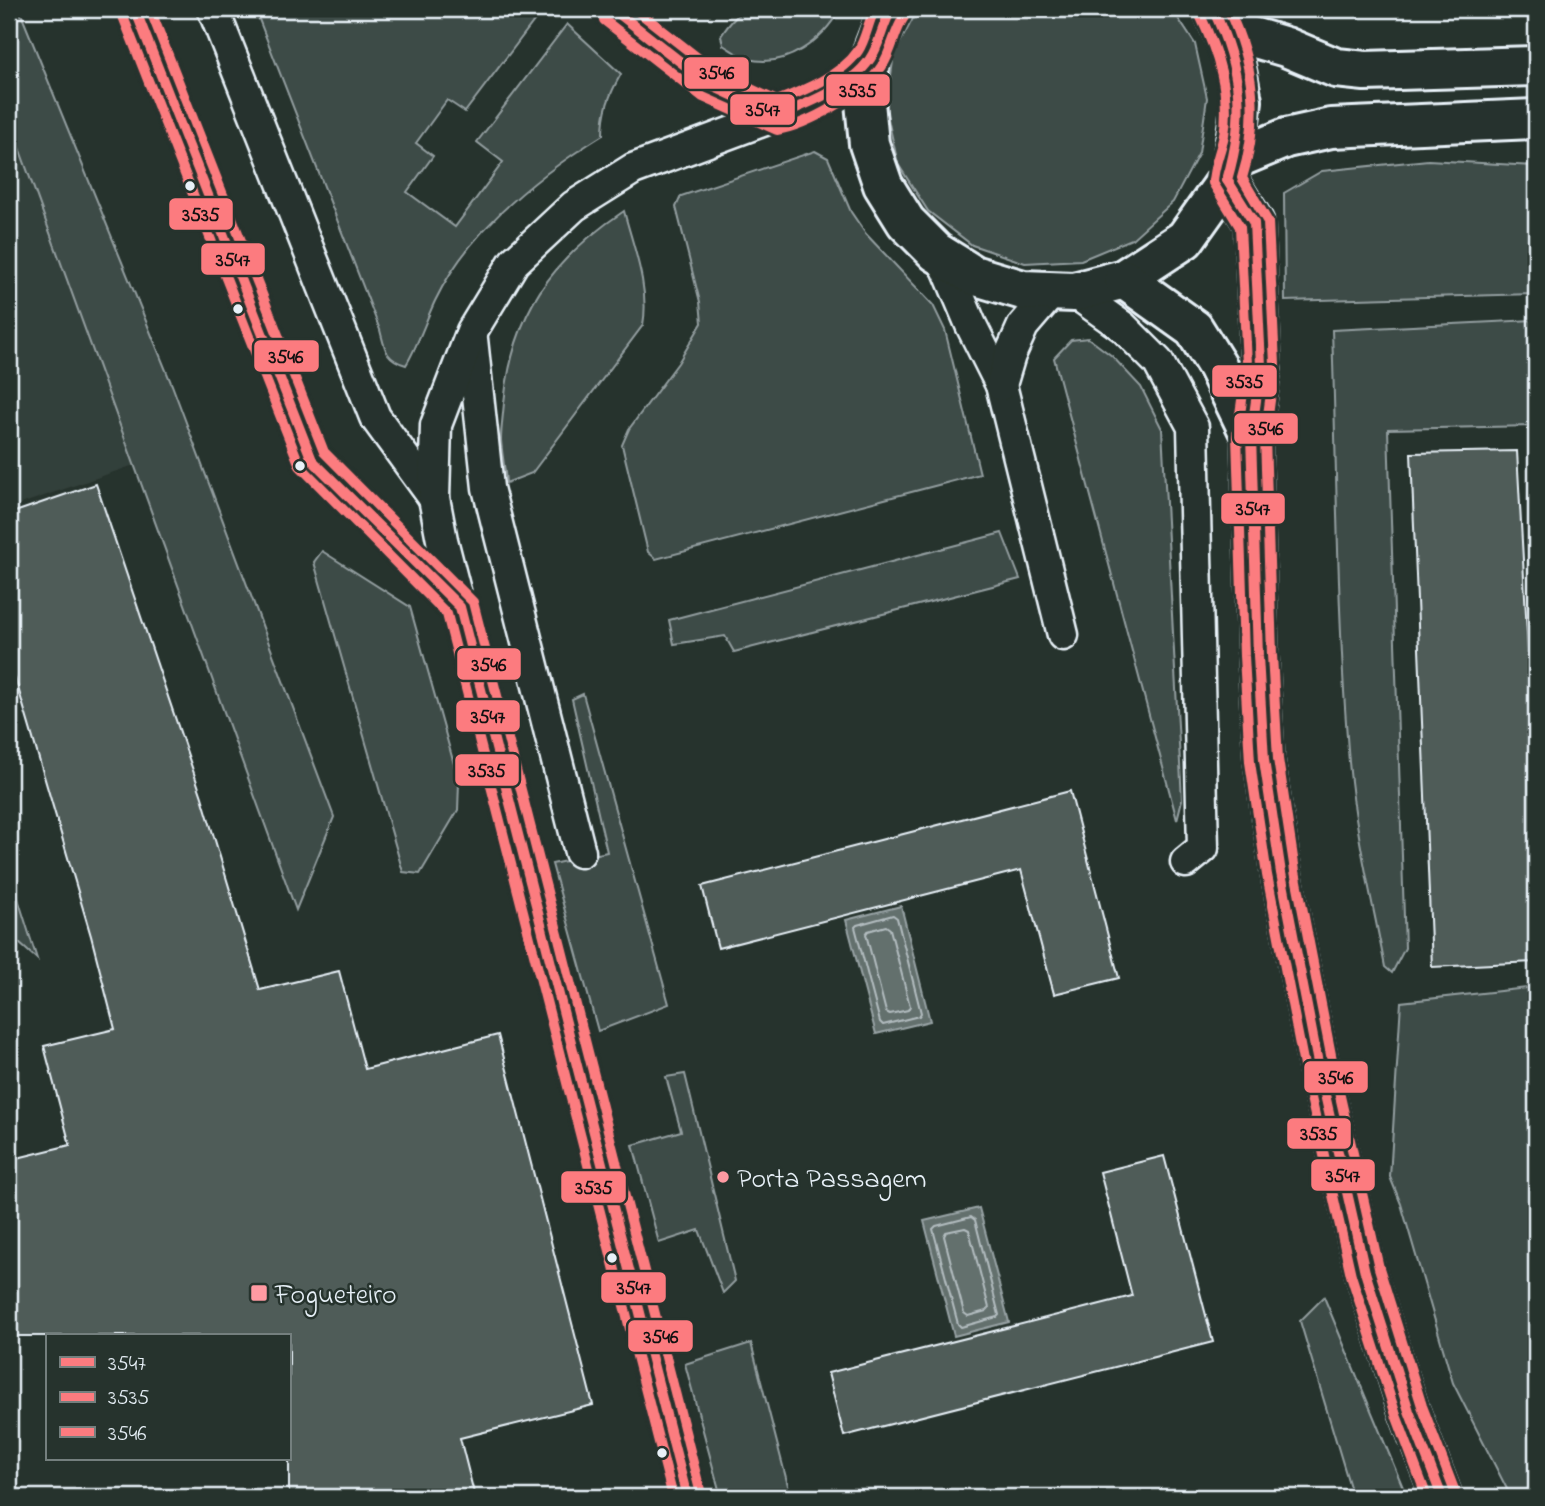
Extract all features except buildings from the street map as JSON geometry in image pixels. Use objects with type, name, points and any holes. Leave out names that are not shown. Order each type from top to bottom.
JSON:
[{"type":"main road","points":[[888,12],[870,59],[865,102],[869,144],[883,186],[906,222],[936,252],[973,275],[1023,290],[1063,292],[1124,279],[1185,240],[1230,170],[1242,101],[1233,55],[1218,15]]},
{"type":"main road","points":[[1218,15],[1336,68],[1365,71],[1536,65]]},
{"type":"main road","points":[[1230,170],[1286,138],[1331,128],[1536,119]]},
{"type":"main road","points":[[1230,170],[1254,223],[1261,365],[1251,436],[1258,656],[1265,760],[1281,873],[1319,1068],[1364,1272],[1409,1411],[1442,1497]]},
{"type":"main road","points":[[1124,279],[1194,329],[1217,366],[1251,436]]},
{"type":"lane","points":[[135,9],[312,460],[460,607]]},
{"type":"lane","points":[[213,9],[375,417],[434,498]]},
{"type":"lane","points":[[613,9],[710,85],[776,116]]},
{"type":"lane","points":[[687,1497],[442,540],[434,498],[436,425],[472,331],[514,262],[574,206],[633,169],[822,96],[842,85],[870,59]]},
{"type":"lane","points":[[936,252],[947,268],[1001,386],[1063,635]]},
{"type":"lane","points":[[1001,386],[1010,355],[1023,326],[1063,292],[1123,327],[1158,362],[1193,427],[1203,848],[1186,862]]},
{"type":"lane","points":[[472,331],[488,488],[580,852]]},
{"type":"shaded area","points":[[9,9],[19,9],[172,385],[334,817],[296,910],[9,120]]},
{"type":"shaded area","points":[[255,9],[543,9],[465,112],[447,100],[416,143],[433,156],[407,192],[455,227],[503,162],[477,142],[567,24],[621,74],[608,103],[603,135],[530,186],[507,206],[466,251],[435,301],[406,365],[394,360],[385,348]]},
{"type":"shaded area","points":[[748,9],[840,9],[824,31],[802,49],[776,60],[762,61],[745,58],[723,45],[721,36],[726,28]]},
{"type":"shaded area","points":[[918,9],[1172,9],[1195,44],[1207,98],[1199,153],[1173,202],[1132,239],[1081,260],[1025,263],[972,245],[928,211],[898,164],[886,110],[894,54]]},
{"type":"shaded area","points":[[9,113],[146,461],[9,508]]},
{"type":"shaded area","points":[[815,151],[828,158],[851,212],[866,234],[933,305],[945,330],[980,474],[656,559],[648,552],[622,445],[629,429],[678,363],[702,323],[700,302],[676,207],[681,196]]},
{"type":"shaded area","points":[[1428,160],[1536,166],[1536,294],[1285,301],[1284,193],[1322,171]]},
{"type":"shaded area","points":[[624,211],[642,282],[645,311],[643,325],[532,473],[506,483],[501,440],[504,403],[516,342],[527,316],[556,270],[576,249]]},
{"type":"shaded area","points":[[1536,320],[1536,426],[1388,429],[1405,948],[1392,973],[1385,967],[1360,839],[1349,762],[1340,600],[1332,330]]},
{"type":"shaded area","points":[[1088,338],[1112,356],[1141,387],[1162,429],[1182,800],[1177,820],[1054,358],[1071,340]]},
{"type":"shaded area","points":[[1002,533],[1020,579],[734,652],[725,636],[674,644],[669,620]]},
{"type":"shaded area","points":[[322,551],[410,607],[459,782],[458,810],[420,874],[403,872],[314,562]]},
{"type":"shaded area","points":[[583,694],[669,1004],[598,1031],[552,864],[607,852],[572,699]]},
{"type":"shaded area","points":[[9,870],[37,959],[9,934]]},
{"type":"shaded area","points":[[1536,987],[1536,1497],[1511,1497],[1453,1383],[1401,1204],[1390,1177],[1401,1002]]},
{"type":"shaded area","points":[[685,1074],[735,1281],[723,1293],[699,1230],[659,1243],[633,1145],[681,1131],[666,1077]]},
{"type":"shaded area","points":[[1324,1297],[1407,1497],[1353,1497],[1300,1321]]},
{"type":"shaded area","points":[[751,1343],[791,1497],[721,1497],[685,1364]]},
{"type":"water","points":[[901,906],[930,1021],[876,1034],[846,920]]},
{"type":"water","points":[[979,1208],[1009,1322],[954,1336],[924,1221]]},
{"type":"transit line","name":"3547","points":[[135,9],[312,460],[460,607],[687,1497]]},
{"type":"transit line","name":"3546","points":[[150,9],[324,452],[473,602],[701,1494]]},
{"type":"transit line","name":"3547","points":[[613,9],[710,85],[777,116],[828,93],[862,69],[870,59],[892,9]]},
{"type":"transit line","name":"3546","points":[[635,9],[717,73],[777,101],[832,75],[851,60],[861,46],[875,9]]},
{"type":"transit line","name":"3547","points":[[1213,9],[1230,52],[1238,93],[1237,134],[1227,180]]},
{"type":"transit line","name":"3546","points":[[1228,9],[1244,51],[1252,92],[1251,135],[1242,178],[1268,222],[1275,364],[1265,437],[1272,655],[1278,759],[1295,871],[1333,1065],[1379,1268],[1422,1406],[1455,1492]]},
{"type":"transit line","name":"3535","points":[[122,14],[300,466],[447,614],[673,1497]]},
{"type":"transit line","name":"3535","points":[[1200,15],[1217,58],[1226,103],[1224,135],[1213,183],[1240,227],[1247,364],[1237,436],[1244,656],[1250,762],[1267,875],[1305,1071],[1351,1275],[1396,1415],[1427,1497]]},
{"type":"transit line","name":"3535","points":[[604,20],[703,97],[777,130],[819,115],[863,87],[882,66],[904,17]]},
{"type":"transit line","name":"3547","points":[[1227,180],[1254,223],[1261,365],[1251,436],[1258,656],[1264,760],[1281,873],[1319,1068],[1365,1272],[1409,1411],[1442,1497]]},
{"type":"place","name":"Porta Passagem","points":[[723,1177]]},
{"type":"place","name":"Fogueteiro","points":[[259,1293]]}]
